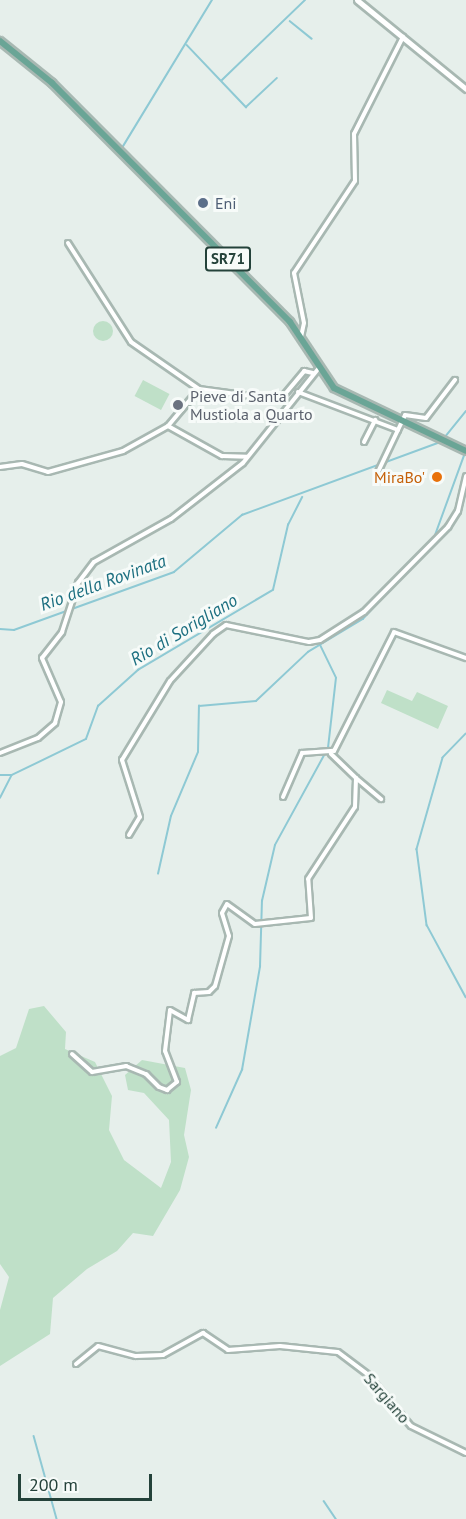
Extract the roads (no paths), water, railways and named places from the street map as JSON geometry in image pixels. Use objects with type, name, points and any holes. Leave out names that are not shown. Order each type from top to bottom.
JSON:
[{"type":"main road","name":"SR71","points":[[0,41],[52,83],[301,337],[315,371],[348,399],[399,427],[466,451]]},
{"type":"street","points":[[357,0],[466,89]]},
{"type":"street","points":[[301,337],[304,323],[294,273],[355,181],[350,147],[356,126],[403,37]]},
{"type":"street","points":[[68,243],[131,342],[199,389],[280,400],[304,371],[315,371]]},
{"type":"street","points":[[0,753],[38,738],[55,723],[61,702],[42,658],[62,632],[78,583],[94,562],[171,519],[248,457],[315,371]]},
{"type":"street","points":[[377,474],[409,411],[426,418],[455,380]]},
{"type":"street","points":[[0,467],[22,464],[48,472],[123,451],[168,426],[199,389]]},
{"type":"street","points":[[298,392],[399,427]]},
{"type":"street","points":[[364,442],[375,420]]},
{"type":"street","points":[[168,426],[222,456],[248,457]]},
{"type":"street","points":[[129,836],[140,817],[122,760],[166,686],[213,634],[226,625],[320,640],[364,612],[448,527],[458,511],[466,476]]},
{"type":"street","points":[[331,754],[371,686],[394,633],[466,658]]},
{"type":"street","points":[[283,797],[302,753],[317,748],[331,754],[381,799]]},
{"type":"street","points":[[72,1054],[92,1072],[126,1066],[146,1074],[159,1088],[172,1088],[178,1074],[165,1051],[170,1010],[188,1020],[194,993],[209,992],[215,986],[229,936],[222,913],[227,904],[255,924],[308,921],[308,879],[355,807],[356,778]]},
{"type":"street","name":"Sargiano","points":[[76,1364],[98,1346],[136,1356],[163,1355],[203,1333],[228,1350],[280,1346],[338,1352],[368,1374],[411,1426],[466,1453]]},
{"type":"waterway","points":[[122,148],[212,0]]},
{"type":"waterway","points":[[222,80],[305,0]]},
{"type":"waterway","points":[[290,21],[312,39]]},
{"type":"waterway","points":[[187,45],[246,107],[277,78]]},
{"type":"waterway","points":[[445,437],[466,411]]},
{"type":"waterway","name":"Rio della Rovinata","points":[[0,629],[14,630],[174,572],[242,515],[440,442]]},
{"type":"waterway","points":[[434,538],[465,453]]},
{"type":"waterway","name":"Rio di Sorigliano","points":[[12,775],[86,739],[98,706],[138,670],[273,590],[288,525],[302,497]]},
{"type":"waterway","points":[[158,874],[171,816],[198,752],[199,706],[256,701],[308,652],[363,619],[431,546]]},
{"type":"waterway","points":[[216,1128],[242,1070],[260,967],[262,901],[275,845],[328,748],[336,678],[320,645]]},
{"type":"waterway","points":[[466,734],[443,758],[417,849],[427,925],[466,997]]},
{"type":"waterway","points":[[0,775],[11,775]]},
{"type":"waterway","points":[[0,798],[11,776]]},
{"type":"waterway","points":[[34,1436],[57,1519]]},
{"type":"waterway","points":[[324,1501],[336,1519]]},
{"type":"place","name":"Eni","points":[[203,203]]},
{"type":"place","name":"Pieve di Santa Mustiola a Quarto","points":[[178,405]]},
{"type":"place","name":"MiraBo'","points":[[437,477]]}]
